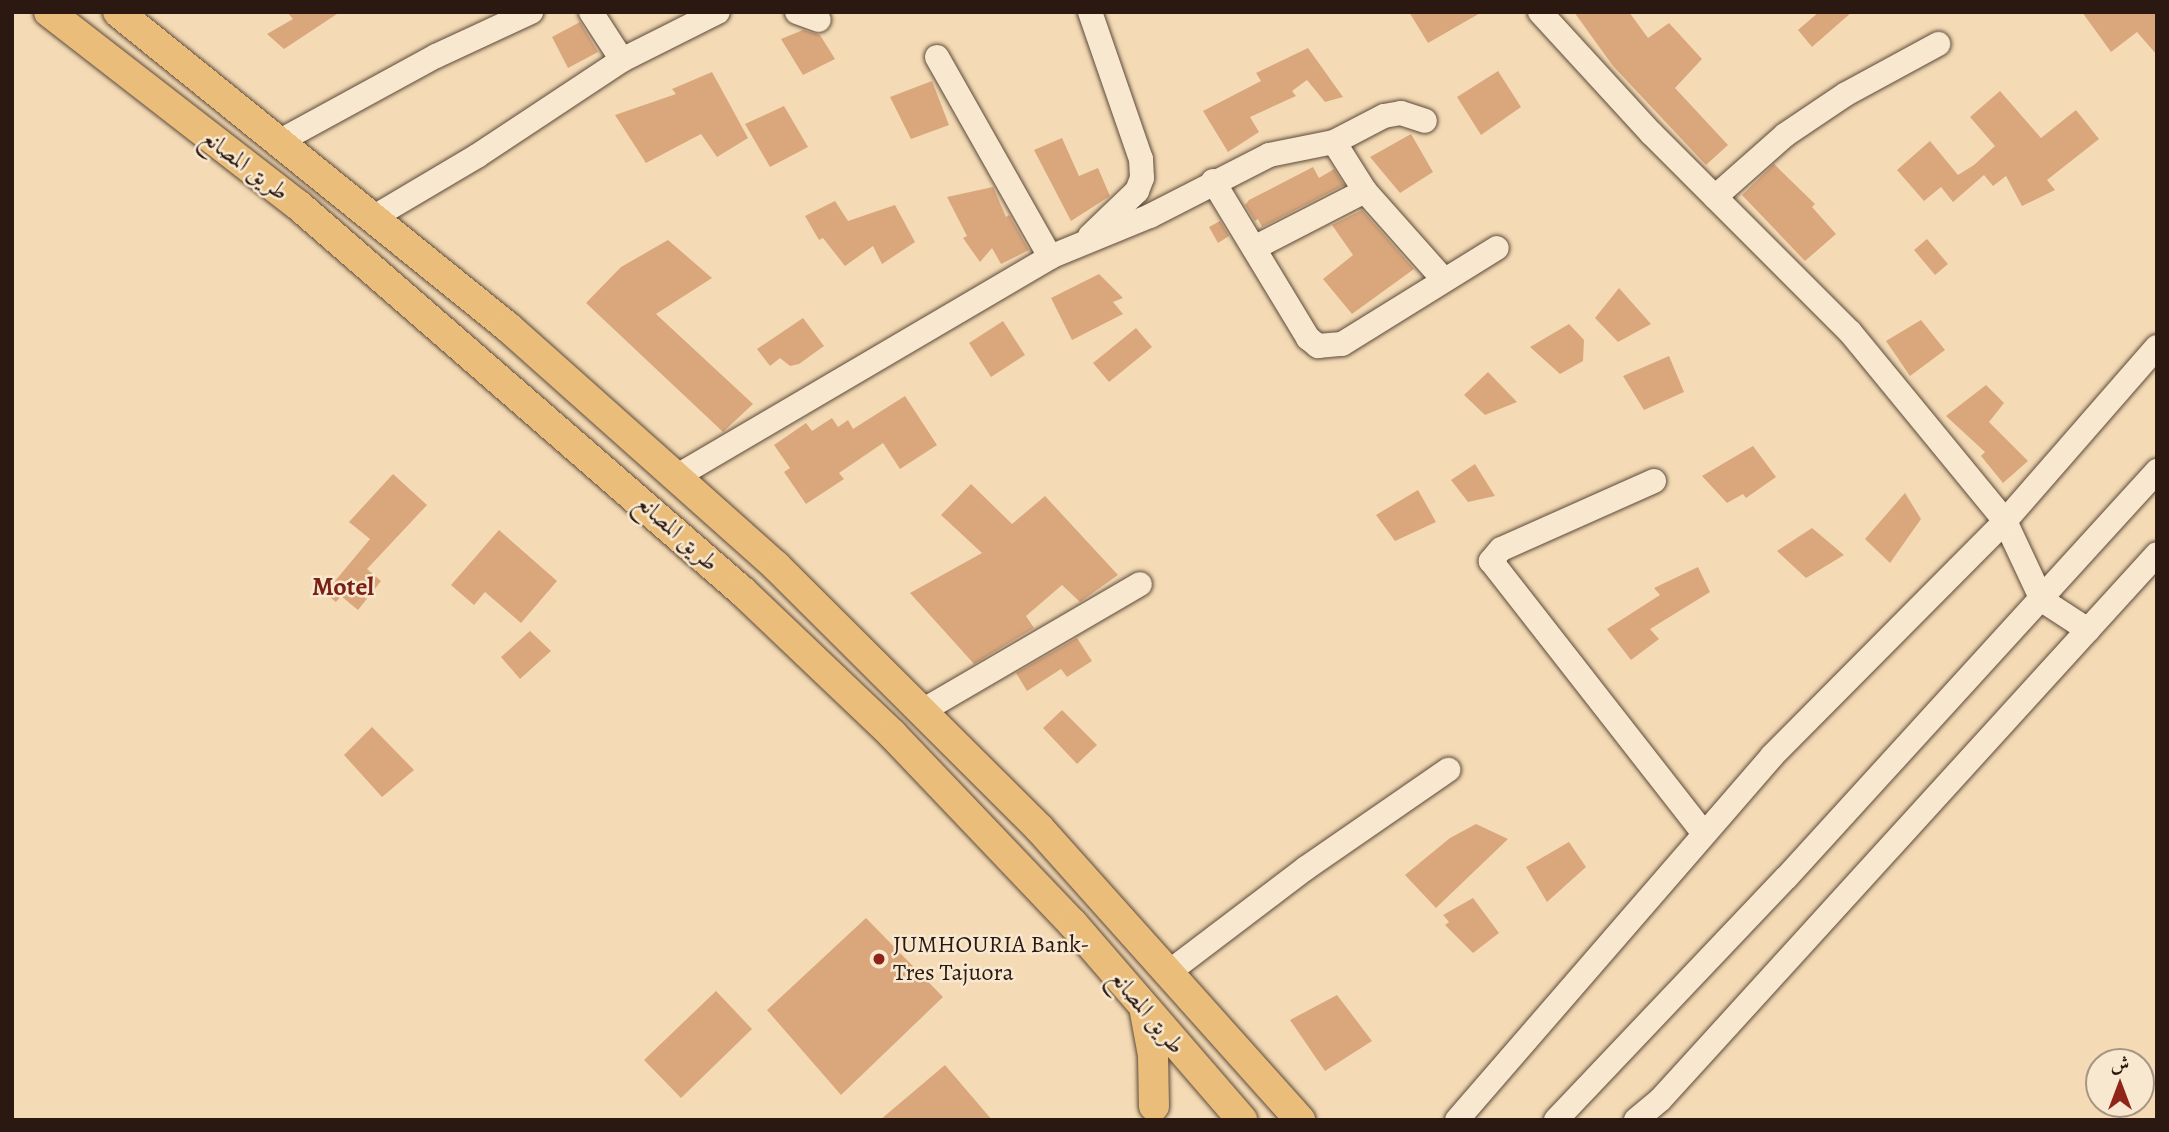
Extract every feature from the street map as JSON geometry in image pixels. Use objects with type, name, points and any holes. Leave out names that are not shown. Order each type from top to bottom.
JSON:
[{"type":"main road","name":"طريق المصانع","points":[[49,12],[298,205],[733,583],[892,734],[1073,924],[1242,1120]]},
{"type":"main road","name":"طريق المصانع","points":[[118,12],[374,217],[679,475],[1039,828],[1300,1120]]},
{"type":"main road","points":[[1144,1008],[1153,1055],[1154,1106]]},
{"type":"street","points":[[280,141],[436,56],[531,12]]},
{"type":"street","points":[[591,12],[622,60]]},
{"type":"street","points":[[374,217],[477,156],[622,60],[718,12]]},
{"type":"street","points":[[1082,243],[1137,191],[1142,178],[1141,159],[1090,12]]},
{"type":"street","points":[[1540,12],[1715,197],[1850,332],[2005,521],[2042,600],[2088,630]]},
{"type":"street","points":[[1715,197],[1785,135],[1846,94],[1938,44]]},
{"type":"street","points":[[937,57],[1050,257]]},
{"type":"street","points":[[679,475],[1050,257],[1150,216],[1213,181],[1269,155],[1334,142],[1384,116],[1401,113],[1425,121]]},
{"type":"street","points":[[1334,142],[1365,191],[1444,280]]},
{"type":"street","points":[[1213,181],[1308,338],[1318,346],[1342,344],[1497,248]]},
{"type":"street","points":[[1254,248],[1365,191]]},
{"type":"street","points":[[1457,1120],[1781,747],[2005,521],[2157,347]]},
{"type":"street","points":[[1556,1120],[2042,600],[2157,471]]},
{"type":"street","points":[[1654,481],[1638,484],[1573,519],[1501,549],[1491,561],[1704,834]]},
{"type":"street","points":[[1636,1120],[1669,1090],[2157,554]]},
{"type":"street","points":[[922,711],[1140,584]]},
{"type":"street","points":[[1169,972],[1306,868],[1448,770]]},
{"type":"building","points":[[287,12],[340,12],[284,49],[267,34],[293,19]]},
{"type":"building","points":[[1409,12],[1482,12],[1428,43]]},
{"type":"building","points":[[1574,12],[1629,12],[1648,38],[1669,23],[1702,59],[1675,88],[1728,145],[1706,165],[1613,66]]},
{"type":"building","points":[[1819,12],[1852,12],[1812,47],[1798,30]]},
{"type":"building","points":[[2082,12],[2157,12],[2157,55],[2137,32],[2111,52]]},
{"type":"building","points":[[580,22],[598,52],[568,68],[552,37]]},
{"type":"building","points":[[803,30],[820,35],[835,59],[803,75],[781,39]]},
{"type":"building","points":[[1308,48],[1343,97],[1325,102],[1307,80],[1292,91],[1296,96],[1250,117],[1259,132],[1228,152],[1203,111],[1261,81],[1256,73]]},
{"type":"building","points":[[1498,71],[1521,107],[1481,135],[1457,97]]},
{"type":"building","points":[[712,72],[748,138],[717,157],[701,134],[646,163],[615,115],[676,94],[672,89]]},
{"type":"building","points":[[932,81],[949,125],[911,139],[890,97]]},
{"type":"building","points":[[2000,91],[2041,138],[2076,110],[2099,139],[2047,180],[2055,190],[2022,206],[2006,176],[1993,186],[1984,175],[1953,202],[1941,187],[1924,201],[1897,170],[1930,141],[1958,175],[1974,165],[1995,146],[1970,117]]},
{"type":"building","points":[[784,106],[808,147],[770,167],[745,124]]},
{"type":"building","points":[[1411,134],[1433,172],[1400,193],[1370,157]]},
{"type":"building","points":[[1062,138],[1079,176],[1098,168],[1110,196],[1071,221],[1034,150]]},
{"type":"building","points":[[1774,164],[1815,204],[1812,207],[1836,234],[1805,261],[1742,195]]},
{"type":"building","points":[[1313,167],[1319,178],[1334,169],[1344,185],[1262,227],[1258,219],[1255,221],[1245,205],[1249,200]]},
{"type":"building","points":[[993,187],[1006,217],[1009,215],[1029,250],[1001,264],[992,248],[980,262],[963,238],[967,236],[947,197]]},
{"type":"building","points":[[835,201],[848,221],[895,205],[915,242],[882,264],[873,246],[845,266],[823,238],[819,240],[805,216]]},
{"type":"building","points":[[1362,210],[1414,269],[1352,314],[1323,279],[1353,255],[1332,225]]},
{"type":"building","points":[[1220,221],[1229,236],[1218,243],[1209,227]]},
{"type":"building","points":[[1927,239],[1948,264],[1935,275],[1914,250]]},
{"type":"building","points":[[668,240],[712,278],[656,314],[753,404],[723,432],[586,303],[621,267]]},
{"type":"building","points":[[1099,274],[1123,298],[1113,302],[1123,314],[1072,340],[1051,298]]},
{"type":"building","points":[[1619,288],[1651,324],[1618,342],[1595,318]]},
{"type":"building","points":[[803,318],[824,346],[799,364],[790,366],[780,358],[770,366],[757,349]]},
{"type":"building","points":[[1921,320],[1945,350],[1910,376],[1886,341]]},
{"type":"building","points":[[1003,321],[1025,355],[991,377],[969,343]]},
{"type":"building","points":[[1569,324],[1584,340],[1583,361],[1560,374],[1530,347]]},
{"type":"building","points":[[1136,328],[1152,347],[1109,382],[1093,363]]},
{"type":"building","points":[[1669,356],[1684,392],[1644,410],[1623,376]]},
{"type":"building","points":[[1488,372],[1517,402],[1485,415],[1464,395]]},
{"type":"building","points":[[1986,385],[2004,403],[1989,422],[2028,461],[2003,483],[1981,456],[1985,452],[1946,416]]},
{"type":"building","points":[[905,396],[937,445],[900,469],[883,443],[839,473],[844,479],[806,504],[784,472],[790,468],[774,445],[806,423],[812,431],[832,418],[838,427],[848,420],[853,429]]},
{"type":"building","points":[[1753,446],[1776,477],[1746,498],[1743,494],[1727,503],[1702,476]]},
{"type":"building","points":[[1475,464],[1495,496],[1468,502],[1451,480]]},
{"type":"building","points":[[393,474],[427,505],[367,569],[381,581],[358,610],[341,596],[336,602],[325,593],[370,539],[349,522]]},
{"type":"building","points":[[971,484],[1012,524],[1045,496],[1118,575],[1080,602],[1062,585],[1026,616],[1034,628],[974,664],[910,593],[982,553],[941,515]]},
{"type":"building","points":[[1418,490],[1436,522],[1395,541],[1376,515]]},
{"type":"building","points":[[1905,493],[1921,519],[1890,563],[1865,539]]},
{"type":"building","points":[[1812,528],[1844,555],[1806,578],[1777,551]]},
{"type":"building","points":[[499,530],[557,581],[521,623],[485,592],[474,605],[451,585]]},
{"type":"building","points":[[1698,567],[1710,592],[1650,629],[1659,639],[1631,660],[1607,629],[1660,595],[1654,588]]},
{"type":"building","points":[[530,631],[551,651],[520,679],[501,657]]},
{"type":"building","points":[[1077,638],[1092,661],[1067,677],[1061,669],[1027,691],[1016,673]]},
{"type":"building","points":[[1062,710],[1097,745],[1077,764],[1043,728]]},
{"type":"building","points":[[372,727],[414,770],[382,797],[344,755]]},
{"type":"building","points":[[1476,824],[1508,839],[1436,908],[1405,875],[1450,838]]},
{"type":"building","points":[[1569,842],[1586,867],[1547,902],[1526,867]]},
{"type":"building","points":[[1473,898],[1499,933],[1473,953],[1445,925],[1449,922],[1443,915]]},
{"type":"building","points":[[866,918],[943,997],[841,1095],[767,1010]]},
{"type":"building","points":[[716,991],[752,1029],[681,1098],[644,1060]]},
{"type":"building","points":[[1337,995],[1372,1041],[1325,1071],[1290,1020]]},
{"type":"building","points":[[945,1065],[992,1120],[880,1120]]},
{"type":"place","name":"JUMHOURIA Bank- Tres Tajuora","points":[[879,959]]},
{"type":"district","name":"Motel","points":[[343,587]]}]
